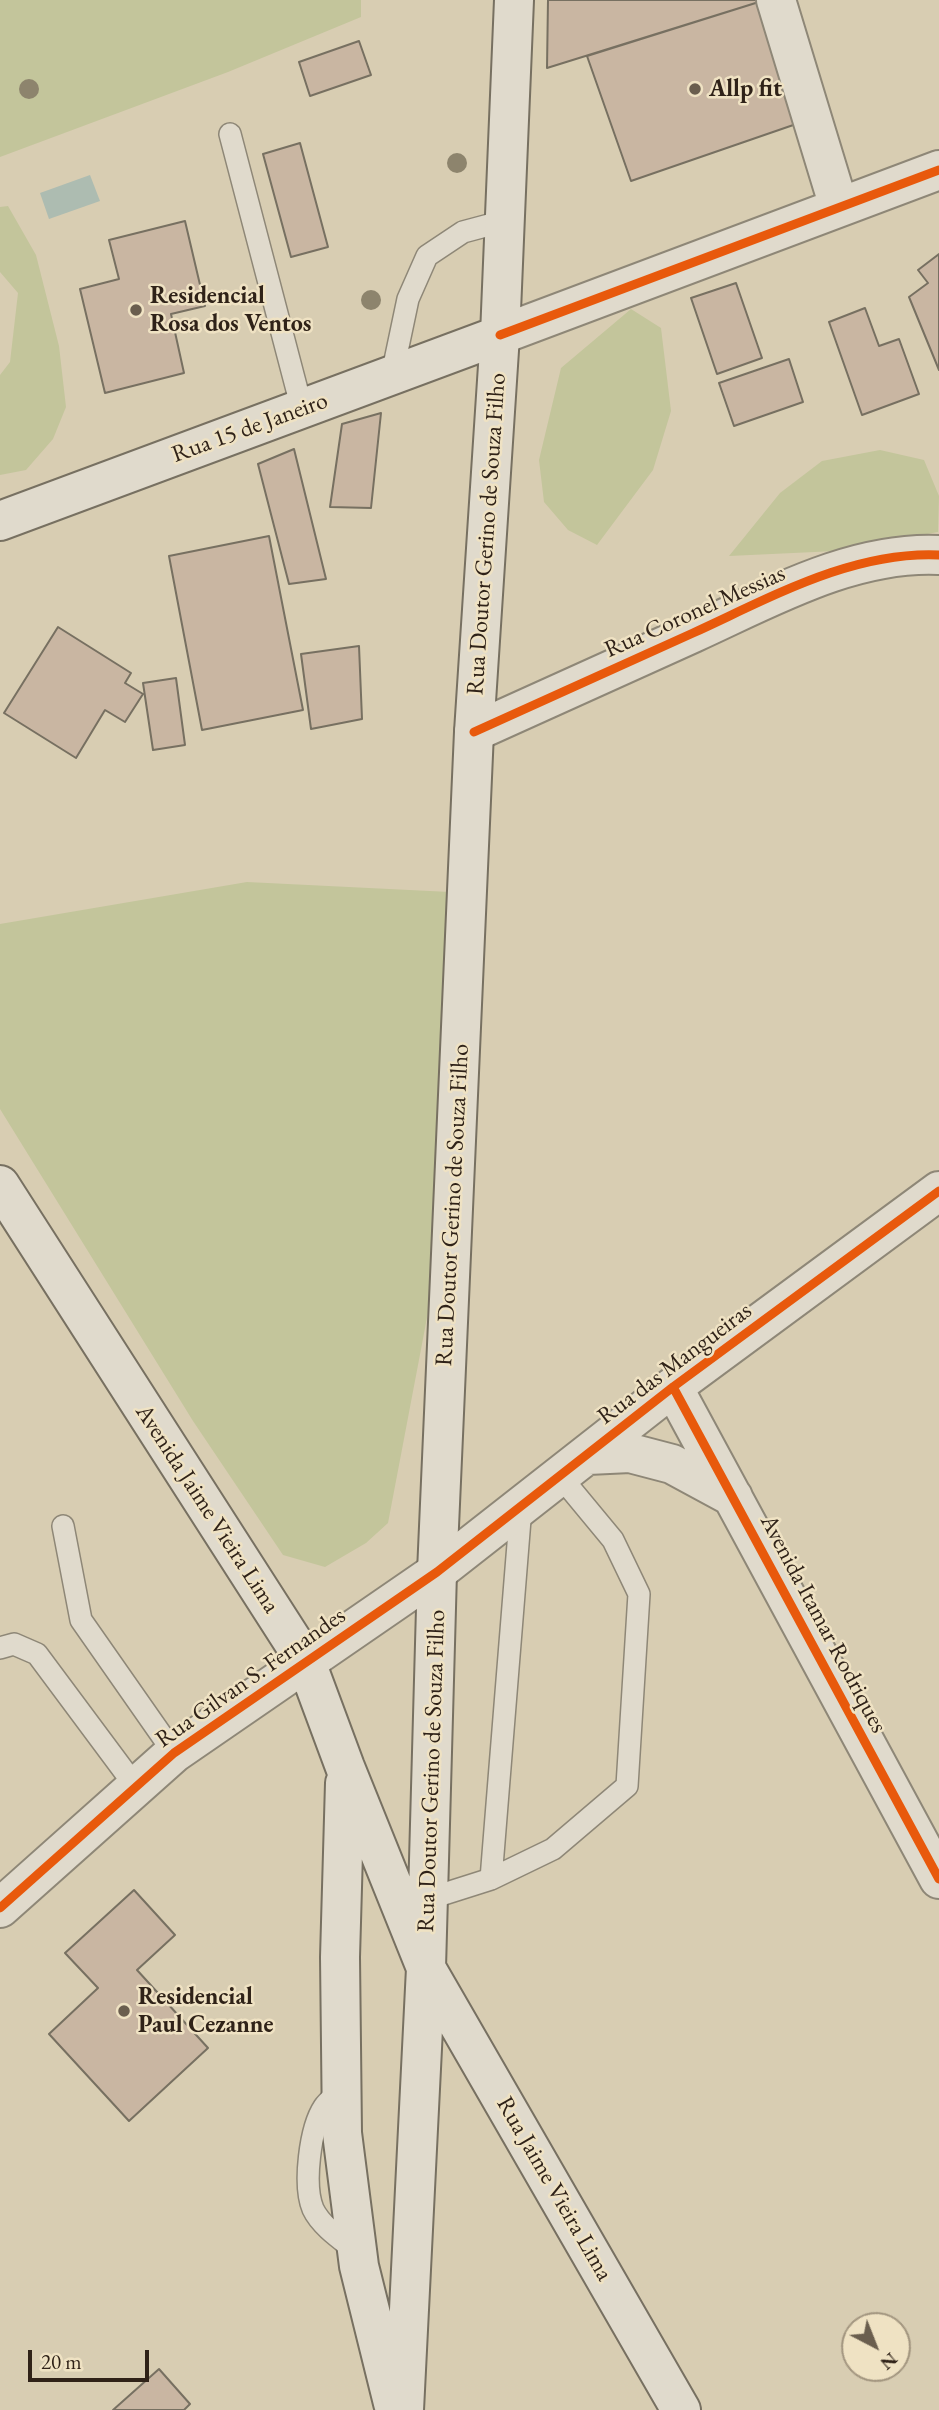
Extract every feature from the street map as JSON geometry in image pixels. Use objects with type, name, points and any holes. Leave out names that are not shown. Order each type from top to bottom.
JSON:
[{"type":"main road","name":"Rua Doutor Gerino de Souza Filho","points":[[404,2410],[426,1968],[437,1572],[474,732],[500,335],[514,0]]},
{"type":"main road","points":[[776,0],[839,207]]},
{"type":"main road","points":[[500,335],[939,170]]},
{"type":"main road","name":"Rua 15 de Janeiro","points":[[0,521],[500,335]]},
{"type":"main road","name":"Rua Coronel Messias","points":[[474,732],[791,589],[860,564],[916,554],[939,555]]},
{"type":"main road","name":"Avenida Jaime Vieira Lima","points":[[0,1185],[306,1662],[426,1968]]},
{"type":"main road","name":"Rua das Mangueiras","points":[[437,1572],[673,1387],[939,1191]]},
{"type":"main road","name":"Avenida Itamar Rodriques","points":[[673,1387],[939,1879]]},
{"type":"main road","points":[[574,1465],[630,1453],[672,1464],[733,1497]]},
{"type":"main road","name":"Rua Gilvan S. Fernandes","points":[[0,1908],[174,1753],[437,1572]]},
{"type":"main road","points":[[345,1766],[340,1957],[342,2133],[357,2252],[395,2410]]},
{"type":"main road","name":"Rua Jaime Vieira Lima","points":[[426,1968],[681,2410]]},
{"type":"lane","points":[[230,134],[302,409]]},
{"type":"lane","points":[[392,375],[408,299],[427,256],[463,232],[505,221]]},
{"type":"lane","points":[[428,1899],[491,1880],[553,1849],[627,1786],[639,1594],[574,1465]]},
{"type":"lane","points":[[491,1880],[521,1507]]},
{"type":"lane","points":[[63,1526],[81,1620],[174,1753]]},
{"type":"lane","points":[[0,1648],[13,1644],[37,1654],[136,1787]]},
{"type":"green space","points":[[0,0],[361,0],[361,17],[228,72],[0,157]]},
{"type":"green space","points":[[8,206],[36,255],[59,346],[66,407],[53,439],[26,470],[0,475],[0,375],[10,362],[18,293],[0,272],[0,207]]},
{"type":"green space","points":[[631,309],[661,328],[671,411],[653,470],[597,545],[568,530],[544,502],[539,460],[561,368]]},
{"type":"green space","points":[[880,450],[924,460],[939,496],[938,532],[836,551],[729,556],[780,493],[822,461]]},
{"type":"green space","points":[[247,882],[450,892],[433,1286],[388,1523],[366,1543],[325,1567],[283,1555],[193,1421],[0,1109],[0,924]]},
{"type":"shaded area","points":[[90,175],[100,201],[49,219],[40,193]]},
{"type":"building","points":[[548,0],[762,0],[762,1],[547,68]]},
{"type":"building","name":"Allp fit","points":[[762,1],[802,122],[631,181],[587,56]]},
{"type":"building","points":[[359,41],[371,75],[310,96],[299,62]]},
{"type":"building","points":[[300,143],[328,247],[291,257],[263,154]]},
{"type":"building","name":"Residencial Rosa dos Ventos","points":[[185,221],[205,306],[171,314],[184,373],[105,393],[80,289],[119,279],[109,240]]},
{"type":"building","points":[[939,254],[939,370],[909,297],[928,283],[918,270]]},
{"type":"building","points":[[736,283],[762,358],[717,374],[691,298]]},
{"type":"building","points":[[865,308],[879,346],[899,339],[919,394],[862,415],[829,322]]},
{"type":"building","points":[[789,359],[803,402],[734,426],[719,383]]},
{"type":"building","points":[[381,413],[371,508],[330,507],[342,424]]},
{"type":"building","points":[[294,449],[326,579],[289,584],[258,464]]},
{"type":"building","points":[[269,536],[303,710],[202,730],[169,556]]},
{"type":"building","points":[[58,627],[131,673],[125,683],[143,694],[125,722],[105,710],[76,758],[4,713]]},
{"type":"building","points":[[359,646],[362,719],[311,729],[301,654]]},
{"type":"building","points":[[176,678],[185,745],[153,750],[143,683]]},
{"type":"building","name":"Residencial Paul Cezanne","points":[[134,1890],[175,1935],[137,1970],[208,2048],[129,2121],[49,2034],[98,1988],[65,1953]]},
{"type":"building","points":[[159,2369],[190,2404],[184,2410],[113,2410]]},
{"type":"cycle path","points":[[500,335],[939,170]]},
{"type":"cycle path","points":[[474,732],[812,579],[875,561],[939,555]]},
{"type":"cycle path","points":[[0,1908],[174,1753],[437,1572],[673,1387],[939,1191]]},
{"type":"cycle path","points":[[673,1387],[939,1879]]},
{"type":"place","name":"Allp fit","points":[[695,89]]},
{"type":"place","name":"Residencial Rosa dos Ventos","points":[[136,310]]},
{"type":"place","name":"Residencial Paul Cezanne","points":[[124,2011]]}]
